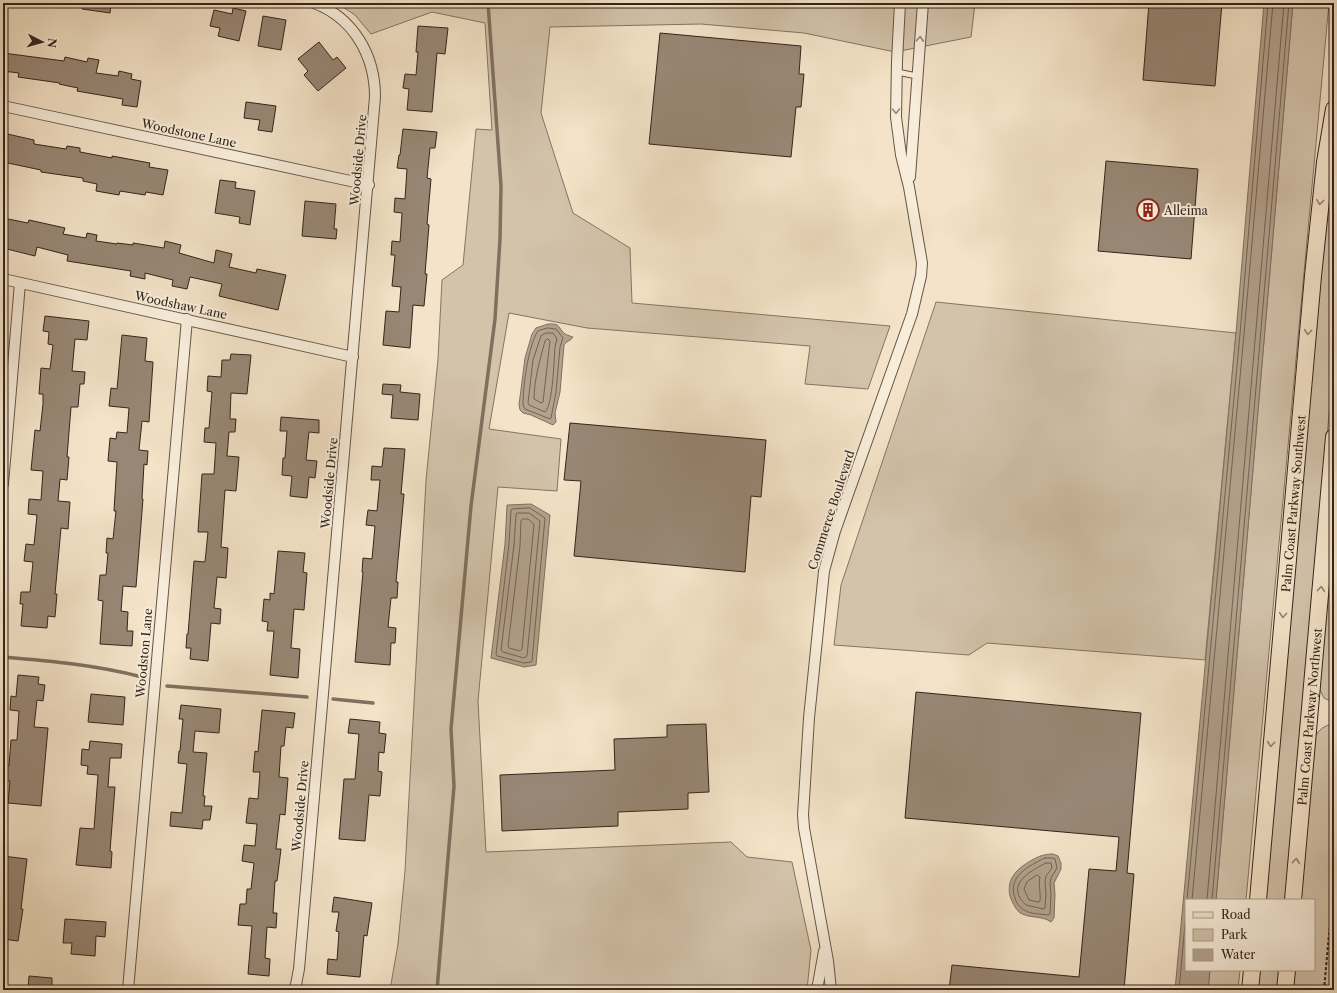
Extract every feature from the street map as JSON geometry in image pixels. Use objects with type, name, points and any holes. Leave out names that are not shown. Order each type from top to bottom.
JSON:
[{"type":"main road","name":"Palm Coast Parkway Southwest","points":[[1258,899],[1313,276],[1325,162],[1334,108]]},
{"type":"main road","name":"Palm Coast Parkway Northwest","points":[[1293,899],[1334,437]]},
{"type":"main road","points":[[1250,990],[1252,971]]},
{"type":"main road","points":[[1285,990],[1287,971]]},
{"type":"street","name":"Woodside Drive","points":[[295,990],[299,969],[375,104],[375,89],[372,68],[363,44],[353,31],[334,14],[314,3]]},
{"type":"street","points":[[900,3],[896,72],[897,129],[901,155],[909,187]]},
{"type":"street","points":[[909,187],[923,3]]},
{"type":"street","name":"Woodstone Lane","points":[[3,106],[369,185]]},
{"type":"street","name":"Commerce Boulevard","points":[[831,990],[831,977],[806,846],[803,815],[808,726],[822,583],[827,558],[912,314],[921,282],[922,263],[909,187]]},
{"type":"street","name":"Woodshaw Lane","points":[[3,279],[353,357]]},
{"type":"street","points":[[3,484],[20,283]]},
{"type":"street","name":"Woodston Lane","points":[[128,990],[187,319]]},
{"type":"street","name":"Commerce Boulevard","points":[[817,990],[825,945]]},
{"type":"lane","points":[[896,72],[917,76]]},
{"type":"path","points":[[1324,990],[1334,879]]},
{"type":"green space","points":[[337,3],[975,3],[971,37],[895,52],[804,33],[701,24],[550,27],[541,113],[573,213],[630,248],[632,303],[890,326],[868,389],[805,384],[810,346],[587,328],[509,313],[489,429],[561,439],[557,491],[498,487],[478,701],[486,852],[731,842],[747,857],[792,862],[811,950],[807,990],[390,990],[398,944],[405,871],[426,480],[438,359],[442,280],[463,265],[476,129],[492,130],[485,23],[432,12],[371,34],[355,15]]},
{"type":"green space","points":[[1293,3],[1329,3],[1246,899],[1216,899]]},
{"type":"green space","points":[[1334,150],[1334,358],[1286,899],[1264,899],[1313,341]]},
{"type":"green space","points":[[936,302],[1236,333],[1205,660],[987,643],[969,655],[834,645],[841,585]]},
{"type":"green space","points":[[1334,511],[1334,703],[1324,698],[1318,686]]},
{"type":"green space","points":[[1334,724],[1334,950],[1330,990],[1292,990],[1294,971],[1315,971],[1315,899],[1300,899],[1314,739],[1322,728]]},
{"type":"green space","points":[[1210,971],[1240,971],[1238,990],[1208,990]]},
{"type":"green space","points":[[1258,971],[1280,971],[1278,990],[1257,990]]},
{"type":"water","points":[[1264,3],[1293,3],[1216,899],[1185,899],[1185,971],[1210,971],[1208,990],[1175,990],[1236,333]]},
{"type":"water","points":[[548,324],[558,326],[564,333],[573,337],[564,345],[560,392],[555,413],[556,422],[553,425],[523,413],[520,410],[519,405],[525,358],[532,334],[536,328]]},
{"type":"water","points":[[531,504],[550,515],[536,665],[524,667],[491,658],[505,544],[507,505]]},
{"type":"water","points":[[1053,854],[1058,856],[1061,863],[1061,869],[1054,883],[1054,918],[1051,922],[1043,918],[1027,916],[1019,912],[1010,896],[1009,890],[1014,874],[1022,866],[1040,856]]},
{"type":"building","points":[[82,3],[111,3],[110,13],[82,9]]},
{"type":"building","points":[[1149,3],[1222,3],[1215,86],[1143,80]]},
{"type":"building","points":[[233,8],[246,11],[239,41],[218,36],[220,28],[210,26],[214,10],[232,14]]},
{"type":"building","points":[[263,16],[286,20],[281,50],[258,46]]},
{"type":"building","points":[[418,26],[448,28],[445,54],[437,53],[432,112],[407,110],[409,89],[403,88],[405,74],[416,75]]},
{"type":"building","points":[[660,33],[801,46],[799,74],[804,74],[801,107],[796,107],[791,157],[649,144]]},
{"type":"building","points":[[319,42],[333,60],[337,57],[346,68],[318,91],[304,75],[308,71],[298,59]]},
{"type":"building","points":[[3,53],[64,61],[65,57],[87,62],[88,58],[99,60],[96,73],[118,76],[119,71],[132,74],[131,79],[141,81],[137,107],[122,105],[123,99],[77,91],[78,88],[59,84],[60,83],[18,77],[19,73],[3,71]]},
{"type":"building","points":[[246,102],[276,106],[272,132],[258,130],[260,120],[244,118]]},
{"type":"building","points":[[403,129],[437,132],[435,148],[430,148],[427,178],[431,179],[427,224],[429,225],[424,306],[413,305],[410,348],[383,345],[386,311],[399,312],[401,287],[392,286],[395,255],[391,255],[392,241],[400,242],[402,213],[394,212],[395,198],[405,199],[407,169],[397,168]]},
{"type":"building","points":[[3,133],[34,140],[34,144],[66,149],[67,146],[80,148],[80,152],[150,163],[149,167],[168,170],[163,195],[146,192],[145,195],[120,191],[119,195],[96,191],[97,184],[83,181],[83,178],[41,172],[41,170],[3,162]]},
{"type":"building","name":"Alleima","points":[[1106,161],[1198,169],[1191,259],[1098,251]]},
{"type":"building","points":[[220,180],[236,182],[235,188],[255,191],[250,225],[239,223],[240,217],[215,213]]},
{"type":"building","points":[[305,201],[336,204],[334,229],[337,229],[336,239],[302,236]]},
{"type":"building","points":[[3,218],[28,223],[29,220],[65,228],[63,234],[86,238],[87,233],[97,235],[96,241],[117,244],[133,245],[133,243],[164,248],[165,241],[181,245],[179,253],[214,263],[216,250],[232,254],[229,267],[256,273],[257,269],[286,275],[278,310],[219,296],[222,284],[190,277],[187,289],[172,286],[173,280],[145,273],[145,279],[130,276],[131,271],[67,261],[68,255],[37,247],[35,256],[3,248]]},
{"type":"building","points":[[45,316],[89,321],[87,340],[75,339],[72,371],[85,372],[84,384],[80,384],[78,407],[71,407],[67,457],[69,457],[67,480],[60,479],[58,501],[70,502],[68,529],[61,528],[55,594],[57,594],[55,617],[48,616],[47,628],[21,626],[23,604],[20,604],[21,592],[30,592],[33,562],[24,561],[26,544],[34,545],[37,515],[28,514],[29,499],[41,500],[43,471],[31,470],[35,430],[40,431],[43,404],[43,394],[39,394],[41,368],[50,369],[53,345],[48,344],[49,332],[43,331]]},
{"type":"building","points":[[122,335],[147,338],[145,361],[153,362],[149,422],[142,421],[139,450],[148,451],[147,465],[144,464],[143,499],[136,587],[123,586],[121,611],[128,612],[127,631],[133,631],[132,646],[100,644],[103,601],[98,600],[100,575],[106,575],[108,553],[106,553],[107,538],[113,539],[116,511],[114,511],[117,462],[108,461],[110,438],[116,439],[117,432],[127,433],[129,408],[109,406],[111,388],[117,389]]},
{"type":"building","points":[[231,354],[251,355],[247,394],[231,393],[230,419],[236,419],[235,432],[229,432],[227,456],[239,457],[236,491],[225,490],[221,547],[228,548],[226,578],[217,577],[214,608],[221,609],[220,624],[211,623],[208,661],[190,659],[191,648],[186,648],[187,634],[194,561],[205,562],[208,532],[198,532],[202,474],[214,474],[216,443],[204,442],[205,428],[209,428],[212,392],[207,391],[208,376],[221,377],[222,360],[230,360]]},
{"type":"building","points":[[383,384],[401,385],[400,392],[420,394],[418,420],[391,418],[393,395],[382,394]]},
{"type":"building","points":[[281,417],[319,420],[319,433],[309,432],[306,460],[317,461],[315,478],[309,477],[307,498],[290,496],[292,476],[282,475],[287,431],[280,431]]},
{"type":"building","points":[[570,423],[766,440],[761,497],[751,496],[745,572],[574,556],[581,481],[564,480]]},
{"type":"building","points":[[384,448],[405,449],[401,494],[404,494],[396,582],[398,582],[397,598],[391,598],[388,627],[396,628],[395,643],[391,643],[390,665],[355,662],[363,558],[372,559],[375,526],[366,525],[368,510],[377,511],[380,480],[371,480],[372,466],[382,467]]},
{"type":"building","points":[[278,551],[305,553],[303,572],[307,573],[304,610],[294,609],[291,648],[300,649],[298,678],[270,675],[274,631],[267,631],[268,622],[262,621],[264,599],[270,600],[270,593],[274,594]]},
{"type":"building","points":[[18,675],[39,677],[38,684],[45,685],[43,701],[37,700],[34,727],[48,728],[41,806],[8,803],[10,781],[4,781],[6,766],[9,766],[11,740],[17,740],[19,711],[10,710],[11,696],[16,697]]},
{"type":"building","points":[[916,692],[1141,713],[1127,873],[1134,874],[1124,990],[949,990],[952,965],[1079,977],[1089,869],[1116,871],[1119,837],[905,818]]},
{"type":"building","points":[[91,694],[125,697],[123,725],[88,722]]},
{"type":"building","points":[[181,705],[221,709],[219,733],[195,731],[193,752],[207,753],[203,796],[205,796],[204,806],[212,806],[210,820],[203,820],[202,829],[170,826],[171,812],[182,813],[187,764],[178,763],[183,719],[179,719]]},
{"type":"building","points":[[262,710],[295,713],[293,728],[286,727],[284,746],[281,746],[279,777],[288,778],[285,815],[280,814],[276,849],[281,849],[277,881],[275,881],[273,913],[277,913],[276,928],[267,927],[265,958],[270,959],[269,976],[248,974],[252,926],[238,925],[240,904],[246,904],[247,889],[251,889],[254,863],[242,861],[244,845],[255,846],[257,824],[246,823],[249,798],[258,799],[260,772],[253,772],[255,751],[258,752]]},
{"type":"building","points":[[350,719],[380,722],[379,733],[386,734],[384,753],[379,752],[378,771],[382,772],[380,796],[369,795],[365,841],[339,839],[344,779],[355,779],[359,734],[348,733]]},
{"type":"building","points":[[706,724],[709,792],[688,793],[688,809],[618,812],[618,826],[502,831],[500,775],[615,770],[614,739],[667,737],[667,725]]},
{"type":"building","points":[[90,741],[122,744],[121,758],[110,758],[108,787],[115,787],[110,851],[112,852],[111,868],[76,865],[80,828],[94,829],[98,775],[87,774],[88,766],[81,765],[82,749],[89,750]]},
{"type":"building","points":[[3,856],[27,859],[21,909],[23,909],[18,941],[3,939]]},
{"type":"building","points":[[334,897],[372,903],[367,936],[364,935],[360,977],[327,974],[328,959],[337,960],[339,932],[336,931],[339,912],[332,912]]},
{"type":"building","points":[[65,919],[106,922],[105,937],[96,936],[95,956],[71,954],[72,943],[63,943]]},
{"type":"building","points":[[29,976],[52,978],[52,990],[28,990]]},
{"type":"waterway","points":[[437,990],[454,786],[451,729],[471,506],[495,319],[500,239],[501,186],[488,3]]},
{"type":"waterway","points":[[3,657],[91,666],[142,677]]},
{"type":"waterway","points":[[167,686],[307,697]]},
{"type":"waterway","points":[[333,699],[373,703]]},
{"type":"place","name":"Alleima","points":[[1148,210]]}]
